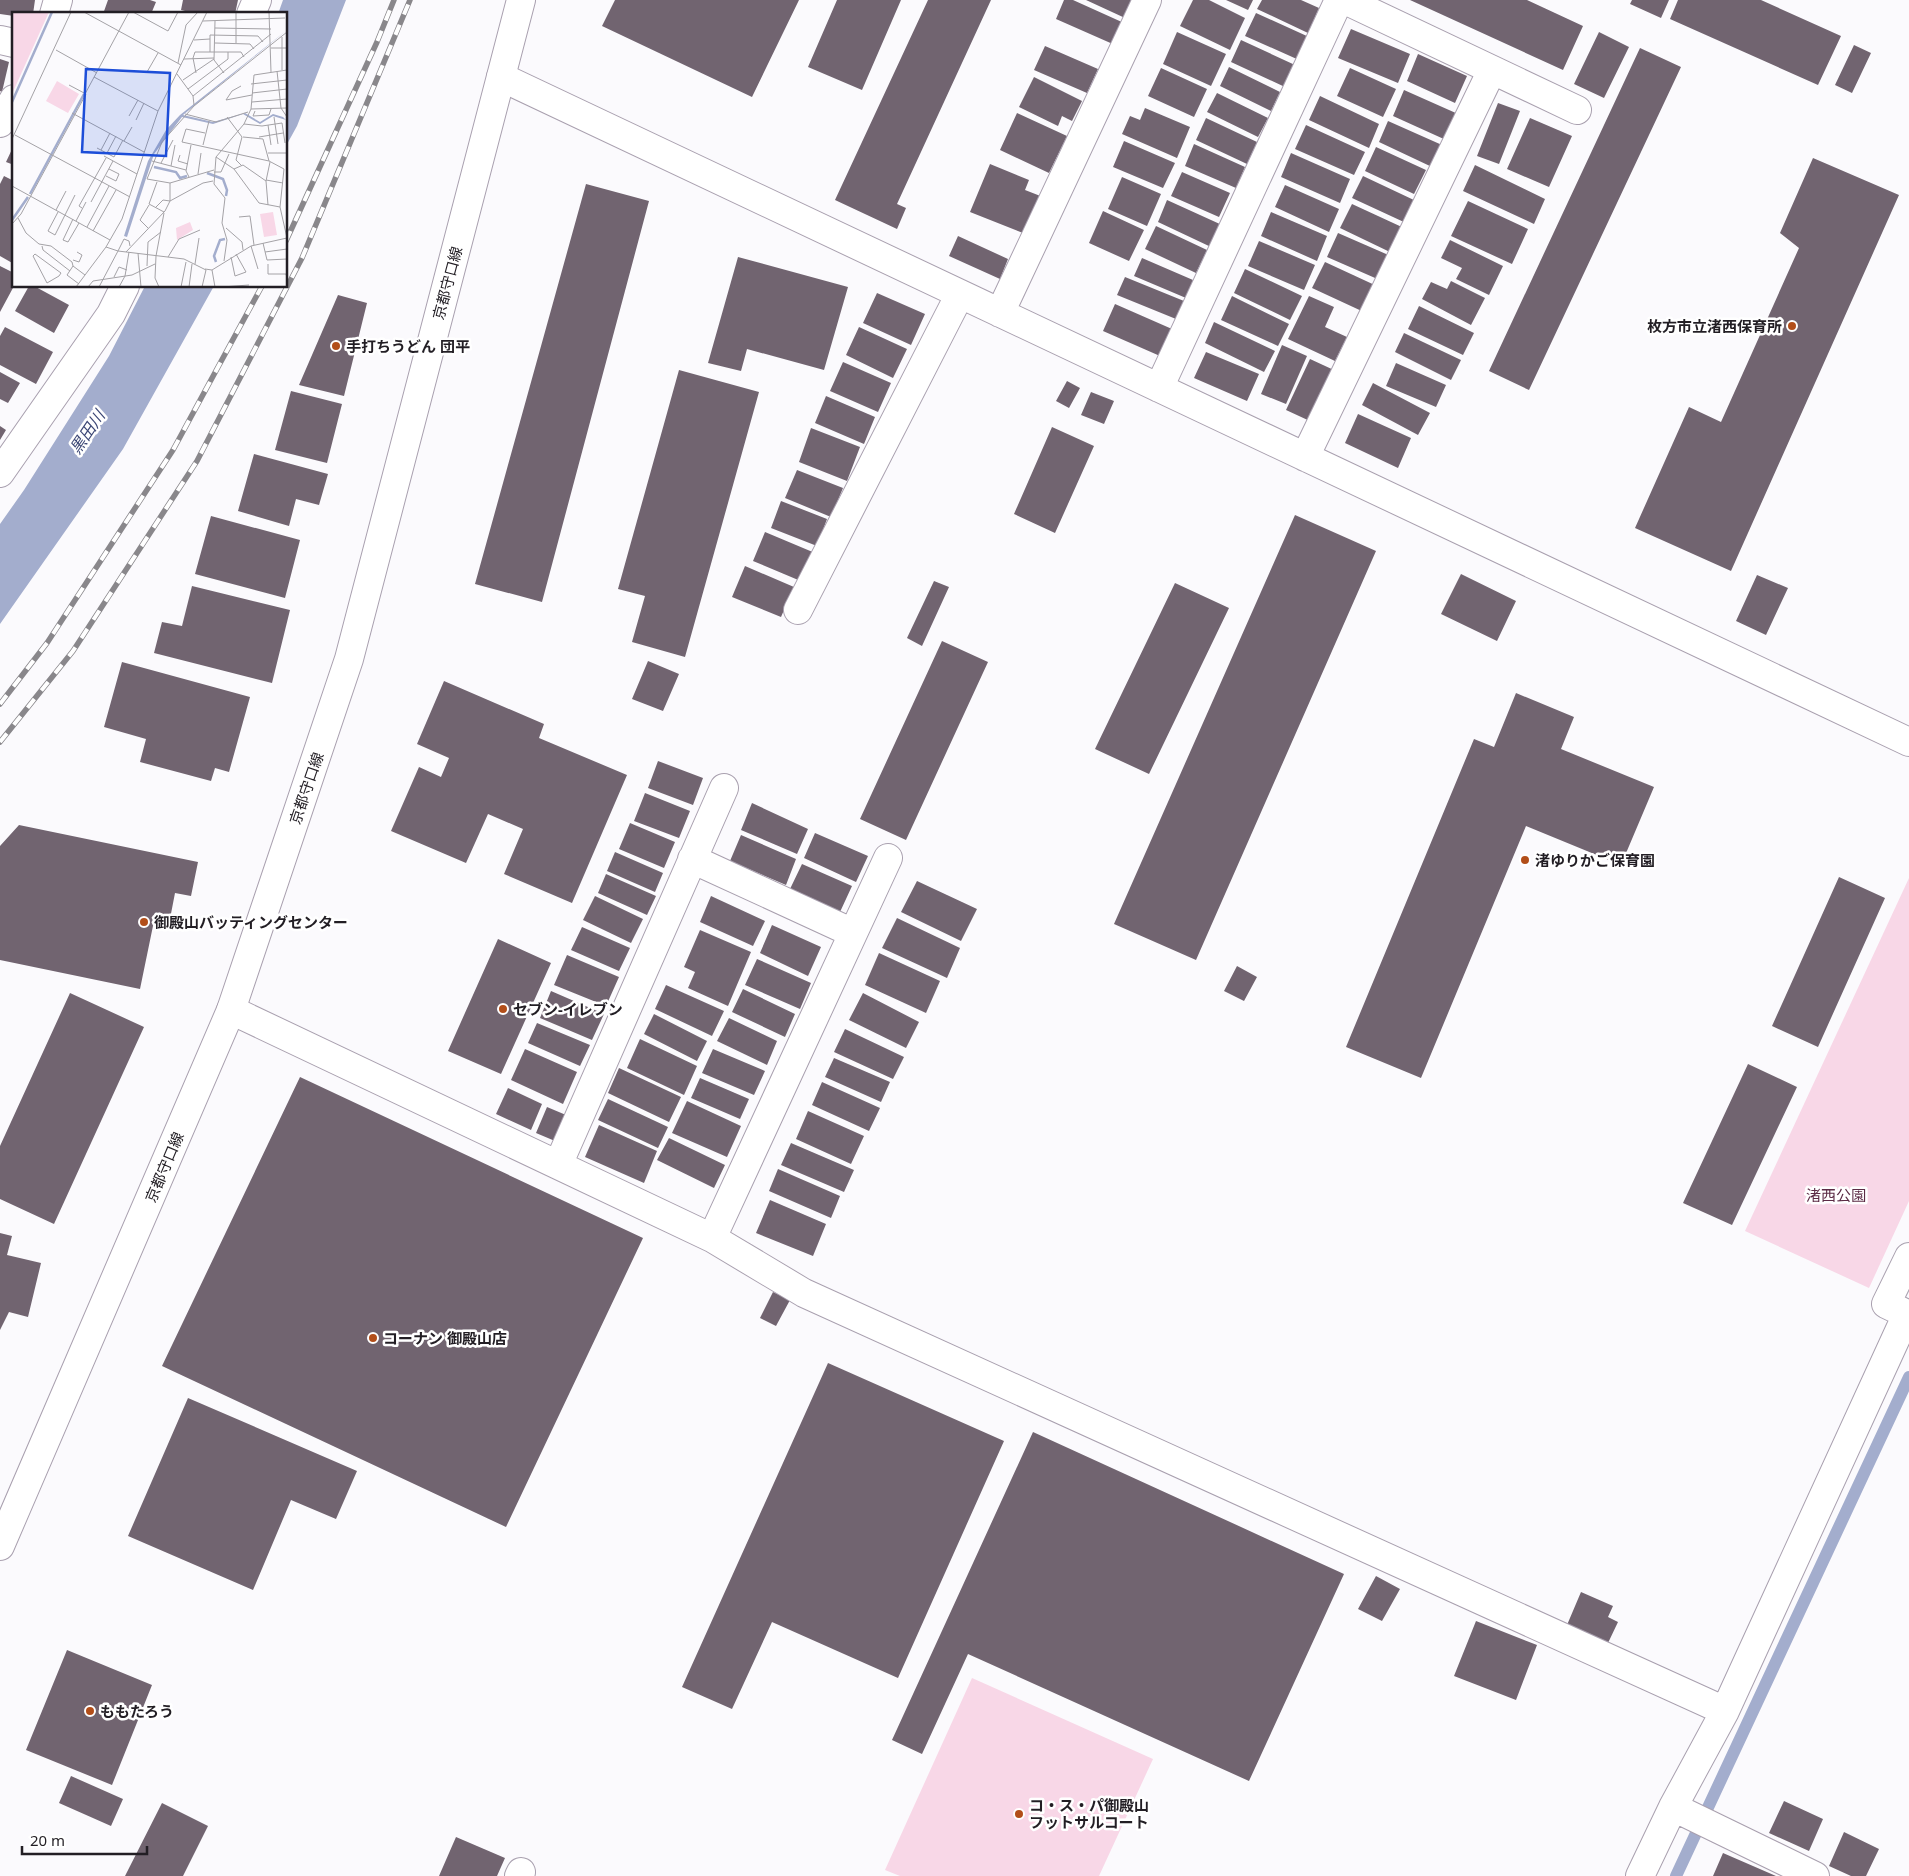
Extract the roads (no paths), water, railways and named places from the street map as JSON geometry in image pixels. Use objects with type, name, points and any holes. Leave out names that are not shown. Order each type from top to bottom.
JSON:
[{"type":"street","points":[[252,12],[257,0]]},
{"type":"street","name":"京都守口線","points":[[0,1546],[231,1010],[350,659],[521,0]]},
{"type":"street","points":[[1000,313],[1147,0]]},
{"type":"street","points":[[1159,388],[1339,0]]},
{"type":"street","points":[[1345,0],[1577,110]]},
{"type":"street","points":[[1305,456],[1492,70]]},
{"type":"street","points":[[501,77],[1909,742]]},
{"type":"street","points":[[0,123],[12,102]]},
{"type":"street","points":[[0,473],[112,314],[124,288]]},
{"type":"street","points":[[798,610],[960,294]]},
{"type":"street","points":[[558,1165],[724,788]]},
{"type":"street","points":[[712,1238],[888,858]]},
{"type":"street","points":[[692,859],[853,933]]},
{"type":"street","points":[[231,1010],[712,1238],[804,1293],[1725,1711]]},
{"type":"street","points":[[1640,1876],[1672,1808],[1725,1711],[1908,1315],[1886,1304],[1909,1257]]},
{"type":"street","points":[[1672,1808],[1815,1876]]},
{"type":"water","points":[[283,0],[346,0],[297,126],[288,142],[288,12],[279,12]]},
{"type":"water","name":"黒田川","points":[[144,288],[213,288],[123,449],[0,624],[0,524],[24,490],[109,356]]},
{"type":"waterway","points":[[1676,1876],[1909,1377]]},
{"type":"railway","points":[[288,237],[377,42],[394,0]]},
{"type":"railway","points":[[288,285],[302,258],[410,0]]},
{"type":"railway","points":[[0,704],[47,643],[173,450],[261,288]]},
{"type":"railway","points":[[0,742],[73,651],[197,461],[286,288]]},
{"type":"place","name":"枚方市立渚西保育所","points":[[1792,326]]},
{"type":"place","name":"手打ちうどん 団平","points":[[336,346]]},
{"type":"place","name":"渚ゆりかご保育園","points":[[1525,860]]},
{"type":"place","name":"御殿山バッティングセンター","points":[[144,922]]},
{"type":"place","name":"セブン-イレブン","points":[[503,1009]]},
{"type":"place","name":"コーナン 御殿山店","points":[[373,1338]]},
{"type":"place","name":"ももたろう","points":[[90,1711]]},
{"type":"place","name":"コ・ス・パ御殿山 フットサルコート","points":[[1019,1814]]},
{"type":"park label","name":"渚西公園","points":[[1836,1195]]}]
